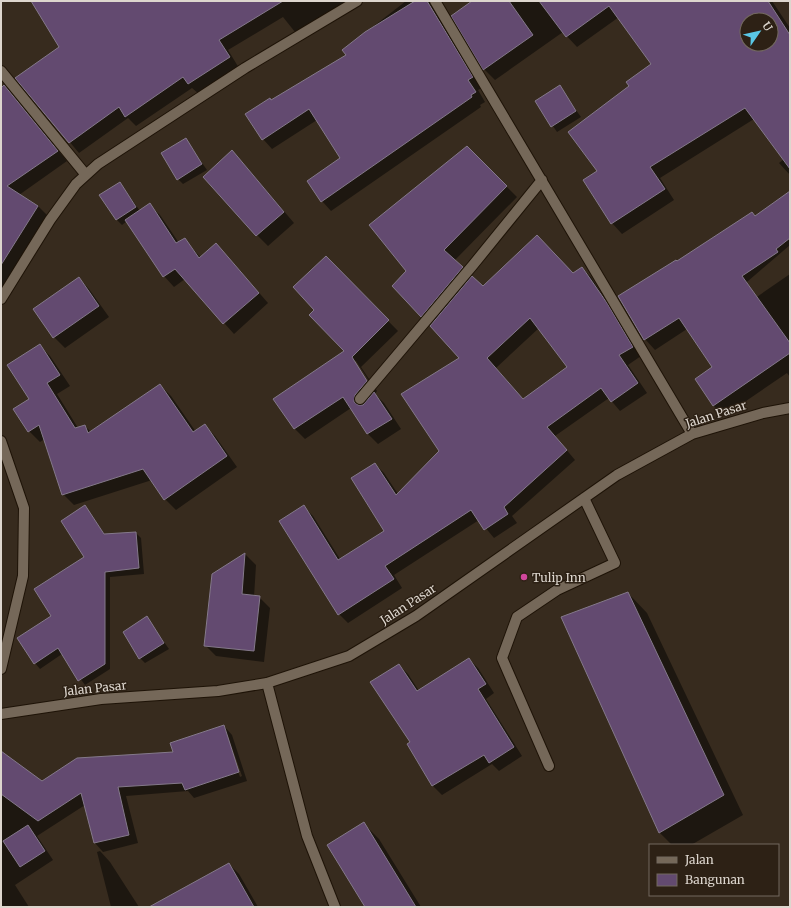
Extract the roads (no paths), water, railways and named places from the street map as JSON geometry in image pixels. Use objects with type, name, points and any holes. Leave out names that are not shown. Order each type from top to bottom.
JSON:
[{"type":"street","points":[[1,298],[50,220],[76,184],[98,164],[205,93],[331,15],[357,1]]},
{"type":"street","points":[[435,1],[692,434]]},
{"type":"street","points":[[1,72],[86,175]]},
{"type":"street","points":[[360,399],[473,266],[542,180]]},
{"type":"street","name":"Jalan Pasar","points":[[1,714],[101,699],[218,691],[267,683],[349,656],[416,616],[617,475],[692,434],[763,413],[790,408]]},
{"type":"street","points":[[1,441],[24,508],[23,576],[1,669]]},
{"type":"street","points":[[549,766],[502,658],[517,617],[557,590],[615,563],[584,498]]},
{"type":"street","points":[[267,683],[307,836],[335,907]]},
{"type":"place","name":"Tulip Inn","points":[[524,577]]}]
